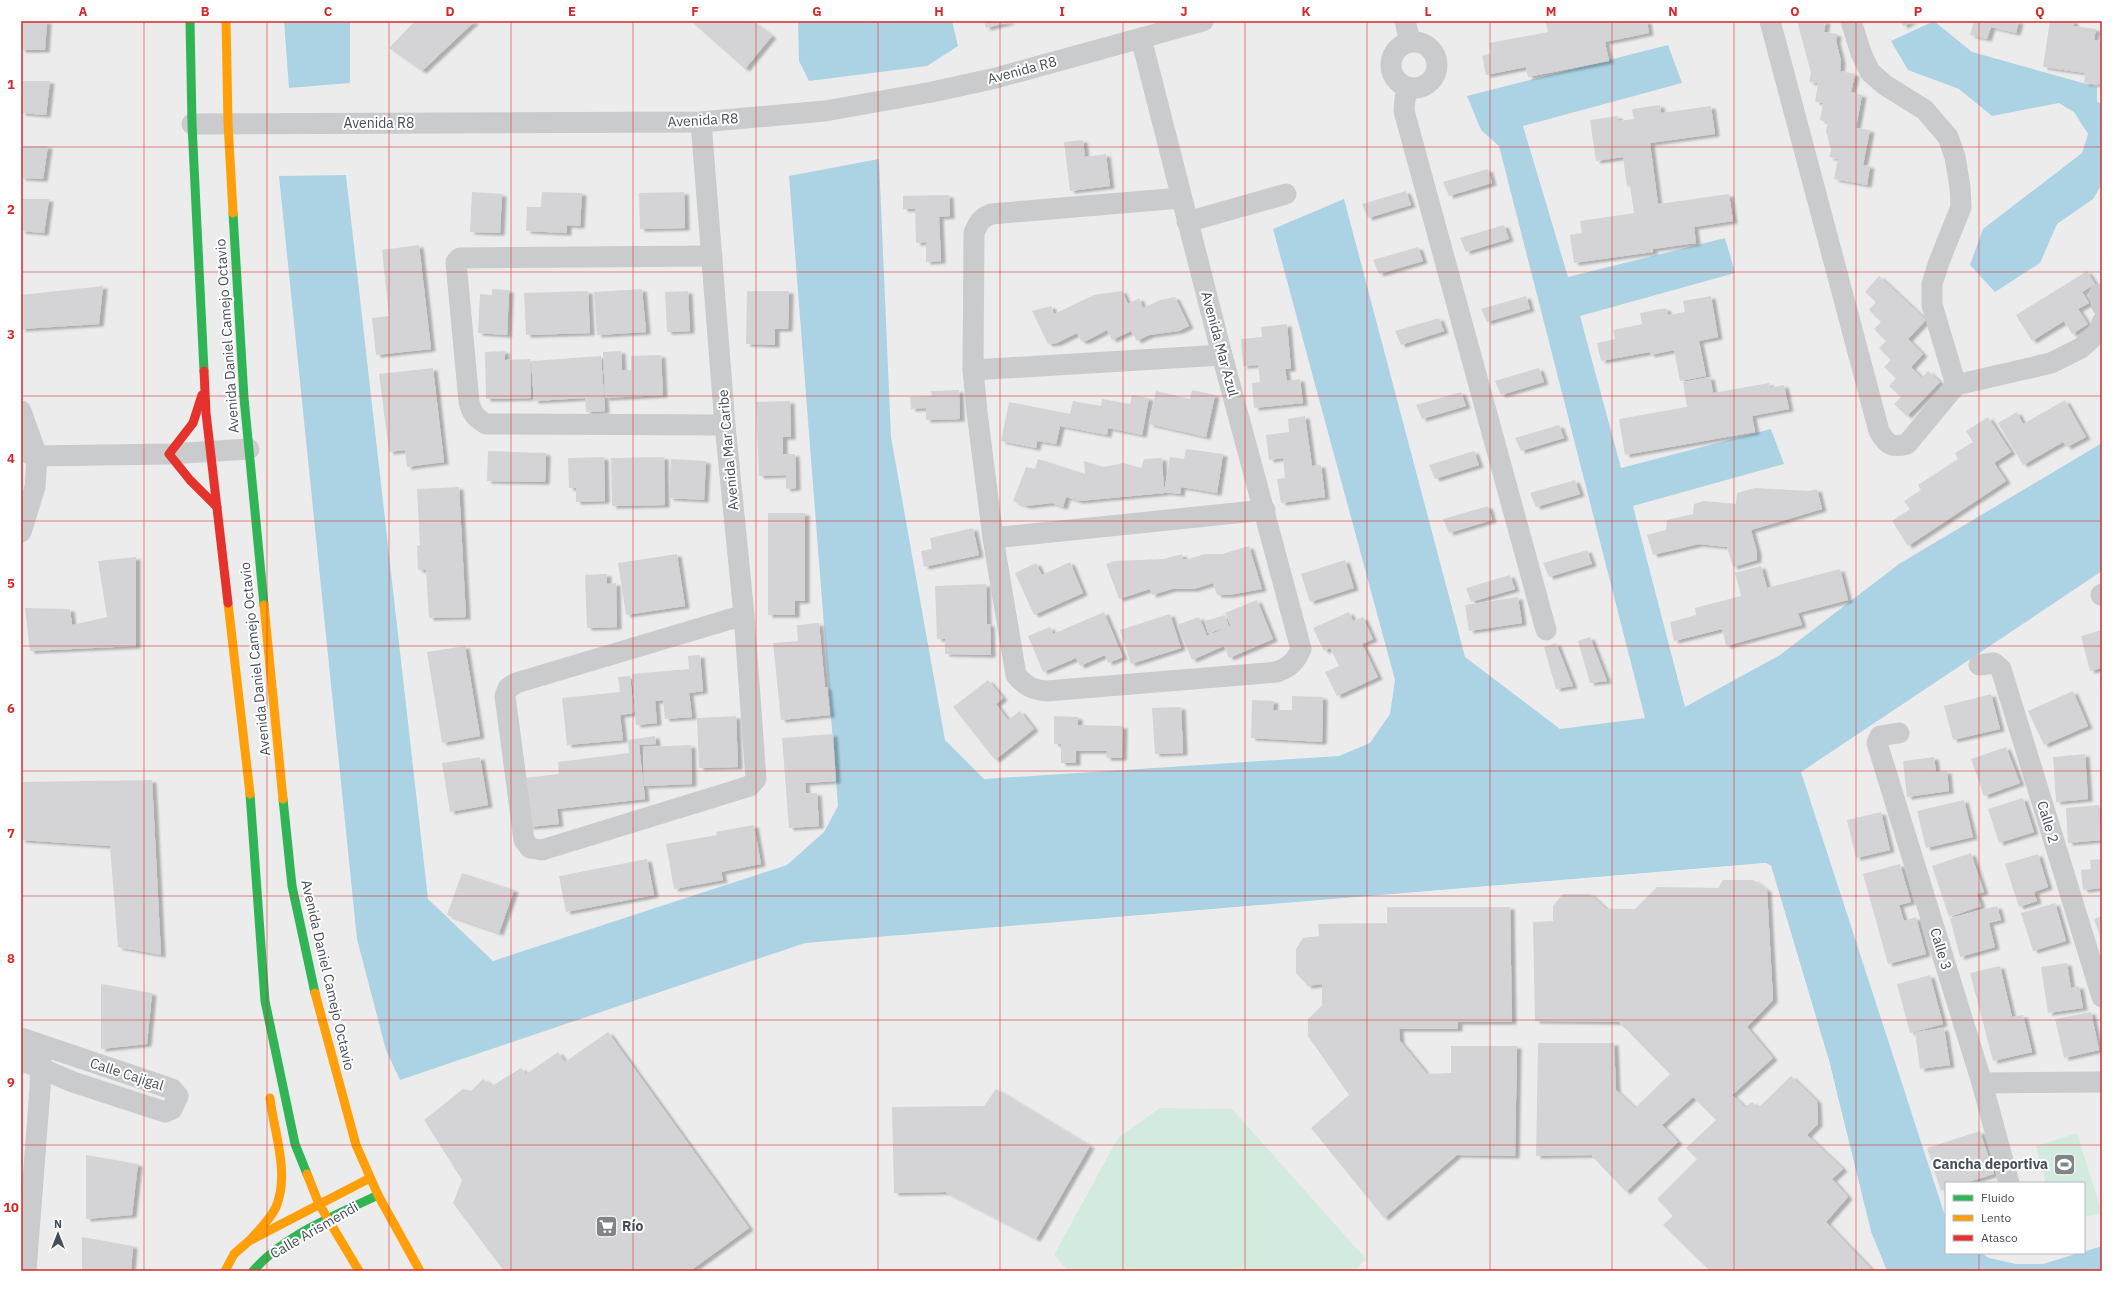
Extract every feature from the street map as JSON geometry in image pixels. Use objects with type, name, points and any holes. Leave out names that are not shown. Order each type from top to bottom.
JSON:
[{"type":"street","name":"Avenida Daniel Camejo Octavio","points":[[190,21],[192,124],[204,380],[217,507],[253,817],[265,1001],[286,1110],[295,1144],[327,1221],[359,1271]]},
{"type":"street","name":"Avenida Daniel Camejo Octavio","points":[[226,21],[228,123],[244,398],[292,886],[315,994],[347,1115],[370,1178],[420,1271]]},
{"type":"street","name":"Avenida R8","points":[[192,124],[586,124],[701,122],[825,111],[932,92],[996,78],[1203,21]]},
{"type":"street","points":[[1405,21],[1410,42]]},
{"type":"street","points":[[1770,21],[1879,431],[1885,442],[1896,447],[1907,444],[1956,385],[2051,363],[2081,348],[2101,328],[2102,322]]},
{"type":"street","points":[[1851,21],[1861,54],[1870,72],[1885,85],[1929,114],[1948,137],[1955,157],[1960,187],[1961,207],[1932,284],[1932,304],[1956,385]]},
{"type":"street","name":"Avenida Mar Azul","points":[[993,538],[1016,675],[1024,684],[1036,690],[1054,691],[1278,672],[1288,667],[1297,659],[1301,649],[1187,222],[1141,38]]},
{"type":"street","points":[[1410,42],[1422,43],[1432,49],[1437,59],[1437,71],[1432,81],[1422,88],[1410,88],[1400,84],[1393,76],[1390,65],[1393,55],[1400,46],[1410,42]]},
{"type":"street","points":[[1410,88],[1405,98],[1404,111],[1546,630]]},
{"type":"street","name":"Avenida Mar Caribe","points":[[701,122],[725,424],[744,615],[756,779],[750,786],[542,850],[530,848],[524,840],[505,696],[508,688],[516,683],[744,615]]},
{"type":"street","points":[[1187,222],[1286,194]]},
{"type":"street","points":[[1181,198],[991,214],[983,217],[974,233],[973,370],[993,538],[1265,510]]},
{"type":"street","points":[[712,256],[460,258],[456,262],[469,402],[471,411],[476,418],[486,424],[725,424]]},
{"type":"street","points":[[973,370],[1222,355]]},
{"type":"street","points":[[169,454],[193,423],[200,402],[204,380]]},
{"type":"street","points":[[21,411],[35,487],[21,532]]},
{"type":"street","points":[[29,453],[169,454],[212,450],[249,449]]},
{"type":"street","points":[[169,454],[190,480],[217,507]]},
{"type":"street","name":"Calle 2","points":[[1980,665],[1994,664],[2001,669],[2102,997]]},
{"type":"street","name":"Calle 3","points":[[1899,733],[1880,736],[1877,743],[1982,1083],[2009,1182]]},
{"type":"street","points":[[265,1001],[268,1061]]},
{"type":"street","name":"Calle Cajigal","points":[[21,1038],[172,1089],[178,1096],[172,1109],[165,1112],[73,1082],[21,1060]]},
{"type":"street","points":[[26,1271],[42,1046]]},
{"type":"street","points":[[1982,1083],[2102,1082]]},
{"type":"street","points":[[225,1271],[234,1254],[249,1241],[269,1219],[276,1208],[280,1192],[280,1170],[270,1089]]},
{"type":"street","points":[[249,1241],[370,1178]]},
{"type":"street","name":"Calle Arismendi","points":[[253,1271],[257,1264],[281,1245],[378,1195]]},
{"type":"green space","points":[[1160,1108],[1232,1109],[1366,1259],[1354,1271],[1068,1271],[1054,1255],[1118,1138]]},
{"type":"green space","name":"Cancha deportiva","points":[[2077,1133],[2102,1213],[2085,1217],[2085,1182],[2046,1182],[2036,1146]]},
{"type":"water","points":[[284,21],[350,21],[350,83],[289,88]]},
{"type":"water","points":[[798,21],[952,21],[958,46],[927,66],[809,81],[799,61]]},
{"type":"water","points":[[1934,21],[1972,52],[2097,87],[2097,102],[2102,103],[2102,184],[2093,199],[2057,224],[2040,263],[1995,292],[1970,265],[1983,229],[2082,153],[2088,134],[2074,112],[2059,103],[1992,116],[1959,89],[1908,70],[1891,41]]},
{"type":"water","points":[[1668,45],[1682,83],[1523,126],[1568,277],[1725,238],[1735,273],[1580,316],[1621,468],[1771,429],[1784,464],[1633,506],[1685,707],[1780,655],[1899,564],[2102,443],[2102,571],[1801,772],[1945,1216],[1945,1254],[1983,1254],[1989,1258],[2016,1264],[2043,1264],[2076,1254],[2085,1254],[2085,1251],[2102,1246],[2102,1271],[1887,1271],[1871,1232],[1829,1061],[1771,866],[1766,863],[805,943],[400,1080],[386,1050],[357,939],[279,176],[346,175],[428,899],[493,961],[787,865],[824,832],[838,806],[789,176],[879,159],[891,437],[945,740],[984,779],[1339,756],[1370,743],[1390,714],[1395,680],[1273,229],[1344,199],[1465,657],[1560,729],[1645,718],[1499,146],[1481,130],[1467,96]]},
{"type":"pier","points":[[1766,863],[1771,866],[1829,1061],[1871,1232],[1887,1271],[1885,1271],[1869,1233],[1827,1062],[1768,866],[1133,918],[1133,916]]},
{"type":"building","points":[[21,21],[47,21],[45,50],[21,50]]},
{"type":"building","points":[[415,21],[475,21],[422,71],[389,48]]},
{"type":"building","points":[[691,21],[751,21],[772,36],[745,69]]},
{"type":"building","points":[[984,21],[1010,21],[1010,22],[986,28]]},
{"type":"building","points":[[1545,21],[1647,21],[1649,33],[1605,42],[1609,61],[1528,77],[1526,67],[1486,75],[1482,56],[1491,53],[1489,43],[1548,32]]},
{"type":"building","points":[[1797,21],[1826,21],[1824,32],[1837,34],[1836,41],[1841,61],[1840,71],[1855,74],[1851,92],[1862,95],[1856,128],[1870,130],[1863,165],[1870,166],[1867,185],[1834,179],[1838,159],[1829,157],[1831,150],[1826,131],[1828,122],[1820,120],[1823,103],[1815,102],[1818,83],[1809,82],[1811,73]]},
{"type":"building","points":[[1901,21],[1913,21],[1903,26]]},
{"type":"building","points":[[1974,21],[2019,21],[2016,33],[1991,27],[1987,39],[1970,35]]},
{"type":"building","points":[[2050,21],[2074,21],[2074,26],[2096,29],[2094,40],[2102,41],[2102,85],[2084,83],[2085,73],[2043,67]]},
{"type":"building","points":[[21,81],[50,81],[46,115],[21,113]]},
{"type":"building","points":[[1660,105],[1661,113],[1711,106],[1715,134],[1650,143],[1658,204],[1729,194],[1733,221],[1694,227],[1696,243],[1653,249],[1653,252],[1574,263],[1570,235],[1582,233],[1580,221],[1634,213],[1630,186],[1627,187],[1623,157],[1596,161],[1590,120],[1618,116],[1618,121],[1634,119],[1632,109]]},
{"type":"building","points":[[1083,140],[1085,157],[1106,154],[1110,186],[1070,191],[1064,142]]},
{"type":"building","points":[[21,146],[48,146],[43,179],[21,178]]},
{"type":"building","points":[[1488,169],[1492,183],[1449,196],[1443,182]]},
{"type":"building","points":[[1406,191],[1411,205],[1368,218],[1362,204]]},
{"type":"building","points":[[472,192],[502,194],[500,233],[470,232]]},
{"type":"building","points":[[542,192],[582,193],[580,226],[567,225],[567,233],[526,231],[527,207],[541,207]]},
{"type":"building","points":[[684,192],[685,228],[640,229],[639,193]]},
{"type":"building","points":[[949,195],[950,216],[939,217],[941,261],[926,262],[926,242],[916,243],[915,209],[903,209],[903,196]]},
{"type":"building","points":[[21,199],[49,199],[44,233],[21,231]]},
{"type":"building","points":[[1504,225],[1509,239],[1466,252],[1460,238]]},
{"type":"building","points":[[419,245],[431,349],[376,355],[372,318],[389,316],[382,250]]},
{"type":"building","points":[[1418,247],[1423,261],[1379,274],[1373,260]]},
{"type":"building","points":[[2087,271],[2095,284],[2082,292],[2089,303],[2078,309],[2088,324],[2072,334],[2064,321],[2032,341],[2016,315]]},
{"type":"building","points":[[1879,276],[1926,320],[1908,339],[1923,354],[1911,367],[1922,378],[1928,371],[1940,382],[1907,416],[1894,404],[1901,397],[1889,386],[1896,378],[1884,367],[1891,360],[1879,348],[1886,341],[1874,329],[1881,322],[1869,310],[1876,302],[1865,292]]},
{"type":"building","points":[[103,286],[99,324],[21,329],[21,295]]},
{"type":"building","points":[[492,289],[509,290],[507,335],[478,333],[480,294],[492,295]]},
{"type":"building","points":[[642,289],[646,332],[597,335],[594,292]]},
{"type":"building","points":[[588,291],[590,333],[526,335],[524,293]]},
{"type":"building","points":[[688,291],[690,331],[667,332],[665,292]]},
{"type":"building","points":[[747,291],[789,291],[788,329],[775,329],[775,345],[746,344]]},
{"type":"building","points":[[1122,291],[1128,304],[1139,298],[1143,308],[1160,300],[1175,297],[1189,326],[1179,331],[1149,335],[1137,341],[1131,331],[1112,340],[1107,330],[1086,341],[1081,341],[1077,333],[1057,343],[1048,344],[1032,311],[1051,306],[1054,314],[1094,295]]},
{"type":"building","points":[[1526,296],[1530,309],[1487,322],[1481,309]]},
{"type":"building","points":[[1711,296],[1718,337],[1699,341],[1706,376],[1680,381],[1674,350],[1650,355],[1650,352],[1601,361],[1597,343],[1615,339],[1613,330],[1642,324],[1640,313],[1666,308],[1668,315],[1685,312],[1683,301]]},
{"type":"building","points":[[1439,318],[1444,331],[1401,345],[1395,331]]},
{"type":"building","points":[[1287,324],[1291,369],[1285,369],[1287,381],[1300,379],[1303,403],[1254,408],[1252,383],[1260,382],[1258,365],[1243,366],[1241,339],[1262,337],[1261,327]]},
{"type":"building","points":[[505,351],[505,360],[530,359],[531,398],[486,399],[485,352]]},
{"type":"building","points":[[621,351],[622,370],[631,370],[631,356],[661,355],[663,395],[605,398],[603,352]]},
{"type":"building","points":[[601,356],[605,411],[586,412],[585,398],[534,401],[531,361]]},
{"type":"building","points":[[433,368],[444,462],[407,467],[405,450],[389,452],[379,374]]},
{"type":"building","points":[[1539,368],[1544,382],[1501,395],[1495,381]]},
{"type":"building","points":[[1710,377],[1713,393],[1769,383],[1770,388],[1784,385],[1789,409],[1752,416],[1755,432],[1625,455],[1619,419],[1687,407],[1683,382]]},
{"type":"building","points":[[959,390],[960,419],[926,420],[926,408],[911,409],[910,397],[932,396],[931,391]]},
{"type":"building","points":[[1192,390],[1215,395],[1206,437],[1149,424],[1156,391],[1190,399]]},
{"type":"building","points":[[1461,392],[1466,406],[1422,419],[1416,405]]},
{"type":"building","points":[[1132,395],[1149,398],[1142,435],[1108,428],[1107,435],[1060,426],[1056,444],[1037,441],[1036,448],[1001,441],[1009,402],[1070,414],[1073,401],[1101,406],[1102,399],[1130,404]]},
{"type":"building","points":[[2065,400],[2086,437],[2067,447],[2063,442],[2023,465],[1998,423],[2017,412],[2023,424]]},
{"type":"building","points":[[790,401],[791,437],[783,437],[783,454],[795,454],[796,488],[786,489],[786,475],[759,476],[756,402]]},
{"type":"building","points":[[1305,416],[1312,466],[1321,465],[1325,497],[1281,503],[1277,479],[1285,478],[1283,458],[1269,460],[1266,435],[1289,432],[1288,419]]},
{"type":"building","points":[[1988,417],[2011,452],[1994,463],[2006,481],[1908,546],[1892,521],[1910,509],[1904,501],[1921,490],[1918,485],[1958,459],[1955,453],[1973,442],[1966,431]]},
{"type":"building","points":[[1559,425],[1564,438],[1521,451],[1515,438]]},
{"type":"building","points":[[1186,449],[1223,454],[1217,493],[1181,487],[1180,494],[1164,492],[1170,457],[1184,459]]},
{"type":"building","points":[[488,451],[546,453],[545,482],[487,481]]},
{"type":"building","points":[[1474,451],[1479,465],[1435,479],[1429,465]]},
{"type":"building","points":[[604,457],[605,501],[576,502],[576,488],[569,488],[568,458]]},
{"type":"building","points":[[664,457],[665,505],[612,506],[611,458]]},
{"type":"building","points":[[1162,458],[1164,493],[1079,501],[1066,497],[1063,507],[1052,503],[1026,506],[1013,501],[1026,467],[1035,469],[1038,459],[1085,474],[1084,461],[1103,467],[1123,463],[1141,468],[1144,459]]},
{"type":"building","points":[[671,459],[706,461],[704,500],[669,498]]},
{"type":"building","points":[[1575,480],[1580,494],[1536,507],[1530,493]]},
{"type":"building","points":[[459,487],[466,617],[429,618],[426,570],[418,570],[417,546],[420,545],[417,489]]},
{"type":"building","points":[[1755,488],[1809,491],[1817,489],[1822,509],[1751,530],[1757,552],[1757,560],[1733,567],[1727,547],[1699,544],[1653,555],[1647,535],[1666,530],[1667,520],[1693,514],[1694,504],[1703,501],[1736,504],[1737,493]]},
{"type":"building","points":[[1488,506],[1492,520],[1449,533],[1443,519]]},
{"type":"building","points":[[768,513],[805,513],[805,601],[795,601],[795,615],[768,615]]},
{"type":"building","points":[[973,528],[979,555],[924,567],[921,551],[932,549],[930,538]]},
{"type":"building","points":[[1249,546],[1262,589],[1229,595],[1217,595],[1213,583],[1194,589],[1172,589],[1152,595],[1150,589],[1119,599],[1106,564],[1114,561],[1163,559],[1182,554],[1183,559],[1189,559],[1205,554],[1222,554]]},
{"type":"building","points":[[1587,550],[1592,564],[1549,577],[1543,563]]},
{"type":"building","points":[[677,554],[685,606],[626,615],[618,563]]},
{"type":"building","points":[[136,557],[136,646],[30,651],[25,608],[70,609],[72,625],[107,617],[98,561]]},
{"type":"building","points":[[1345,560],[1354,588],[1310,602],[1301,574]]},
{"type":"building","points":[[1070,562],[1083,593],[1034,615],[1015,573],[1036,563],[1042,575]]},
{"type":"building","points":[[1761,566],[1767,588],[1840,569],[1848,600],[1798,613],[1802,625],[1726,646],[1722,629],[1674,641],[1670,622],[1696,615],[1695,608],[1741,596],[1735,573]]},
{"type":"building","points":[[607,574],[607,584],[616,583],[617,627],[587,628],[585,575]]},
{"type":"building","points":[[1510,575],[1515,589],[1471,602],[1466,588]]},
{"type":"building","points":[[986,584],[987,624],[990,624],[991,655],[945,654],[945,639],[937,639],[935,586]]},
{"type":"building","points":[[1518,597],[1522,623],[1469,631],[1465,605]]},
{"type":"building","points":[[1257,600],[1273,639],[1229,658],[1224,646],[1192,660],[1177,625],[1199,617],[1207,636],[1231,626],[1225,613]]},
{"type":"building","points":[[1104,612],[1123,657],[1108,663],[1105,655],[1080,666],[1076,658],[1043,672],[1028,636],[1050,627],[1053,634]]},
{"type":"building","points":[[1349,612],[1353,621],[1363,617],[1373,639],[1362,644],[1378,677],[1337,696],[1325,672],[1339,666],[1330,648],[1324,651],[1313,628]]},
{"type":"building","points":[[1170,614],[1181,648],[1131,664],[1120,630]]},
{"type":"building","points":[[1225,615],[1229,627],[1208,633],[1205,621]]},
{"type":"building","points":[[819,623],[825,687],[827,687],[830,715],[781,720],[773,643],[798,641],[797,625]]},
{"type":"building","points":[[2102,630],[2102,668],[2090,671],[2081,636]]},
{"type":"building","points":[[1590,637],[1607,681],[1590,683],[1578,641]]},
{"type":"building","points":[[1556,643],[1573,686],[1556,689],[1544,647]]},
{"type":"building","points":[[465,646],[480,736],[442,743],[427,652]]},
{"type":"building","points":[[700,655],[703,691],[689,693],[692,717],[665,719],[663,700],[655,701],[657,723],[636,725],[632,674],[689,669],[688,656]]},
{"type":"building","points":[[630,676],[634,713],[620,715],[623,740],[567,745],[562,698],[620,692],[618,677]]},
{"type":"building","points":[[988,680],[1003,698],[996,704],[1008,720],[1020,711],[1034,729],[995,760],[953,707]]},
{"type":"building","points":[[2102,682],[2102,692],[2101,692],[2100,683]]},
{"type":"building","points":[[2073,691],[2088,726],[2044,745],[2028,711]]},
{"type":"building","points":[[1991,694],[2000,729],[1953,740],[1944,706]]},
{"type":"building","points":[[1292,696],[1323,697],[1322,742],[1251,738],[1252,700],[1274,701],[1273,710],[1292,710]]},
{"type":"building","points":[[1181,707],[1183,753],[1155,754],[1152,708]]},
{"type":"building","points":[[736,716],[738,767],[699,768],[697,718]]},
{"type":"building","points":[[1054,716],[1078,717],[1078,725],[1123,726],[1122,758],[1106,758],[1107,751],[1076,751],[1076,763],[1061,763],[1061,744],[1054,744]]},
{"type":"building","points":[[833,734],[836,781],[805,783],[806,793],[817,793],[819,826],[789,828],[782,738]]},
{"type":"building","points":[[655,736],[656,744],[639,745],[645,799],[557,809],[559,824],[529,827],[524,778],[559,774],[558,762],[629,753],[628,740]]},
{"type":"building","points":[[691,745],[692,784],[644,786],[643,747]]},
{"type":"building","points":[[2006,747],[2020,783],[1984,796],[1971,759]]},
{"type":"building","points":[[2085,754],[2088,799],[2056,802],[2053,757]]},
{"type":"building","points":[[480,757],[488,805],[450,812],[442,763]]},
{"type":"building","points":[[1934,757],[1936,772],[1947,771],[1949,791],[1907,797],[1903,761]]},
{"type":"building","points":[[152,780],[161,955],[118,947],[110,846],[21,840],[21,782]]},
{"type":"building","points":[[2023,798],[2034,832],[1999,843],[1988,809]]},
{"type":"building","points":[[1964,800],[1973,837],[1926,848],[1917,811]]},
{"type":"building","points":[[2099,805],[2101,840],[2068,843],[2066,808]]},
{"type":"building","points":[[1881,812],[1890,850],[1856,858],[1847,820]]},
{"type":"building","points":[[754,825],[761,864],[721,872],[723,880],[674,889],[666,844],[717,835],[716,832]]},
{"type":"building","points":[[1971,853],[1984,892],[1977,894],[1981,906],[1949,917],[1932,866]]},
{"type":"building","points":[[2038,854],[2048,887],[2034,892],[2037,901],[2019,907],[2005,864]]},
{"type":"building","points":[[647,859],[654,895],[566,912],[559,876]]},
{"type":"building","points":[[2102,859],[2102,888],[2083,890],[2081,870],[2091,869],[2090,860]]},
{"type":"building","points":[[1900,864],[1911,902],[1899,905],[1904,921],[1916,917],[1926,954],[1888,964],[1863,874]]},
{"type":"building","points":[[462,873],[514,890],[499,933],[447,915]]},
{"type":"building","points":[[1723,880],[1753,880],[1767,890],[1773,1000],[1747,1027],[1773,1058],[1732,1095],[1745,1107],[1752,1102],[1758,1108],[1791,1076],[1817,1101],[1818,1124],[1807,1135],[1843,1169],[1832,1179],[1848,1197],[1826,1222],[1873,1271],[1710,1271],[1663,1225],[1673,1216],[1657,1199],[1697,1159],[1686,1148],[1716,1120],[1693,1097],[1662,1125],[1678,1142],[1626,1192],[1591,1155],[1536,1156],[1538,1043],[1614,1043],[1616,1090],[1635,1108],[1670,1074],[1619,1022],[1535,1021],[1533,922],[1553,921],[1553,906],[1563,894],[1590,894],[1606,909],[1635,909],[1657,887],[1718,888]]},
{"type":"building","points":[[2055,903],[2066,941],[2033,951],[2021,913]]},
{"type":"building","points":[[1997,906],[2001,920],[1989,923],[1995,947],[1960,957],[1950,918]]},
{"type":"building","points":[[1387,907],[1510,907],[1512,1022],[1458,1022],[1458,1029],[1399,1029],[1400,1041],[1427,1074],[1451,1073],[1451,1046],[1517,1046],[1515,1156],[1457,1155],[1384,1218],[1311,1128],[1349,1095],[1308,1036],[1308,1019],[1322,1005],[1322,984],[1308,986],[1296,973],[1296,949],[1303,938],[1319,936],[1318,924],[1387,923]]},
{"type":"building","points":[[2102,916],[2102,942],[2094,919]]},
{"type":"building","points":[[2067,963],[2071,988],[2079,986],[2083,1008],[2048,1013],[2041,967]]},
{"type":"building","points":[[2000,966],[2012,1017],[2023,1015],[2032,1052],[1993,1061],[1970,973]]},
{"type":"building","points":[[1930,975],[1943,1024],[1910,1033],[1897,984]]},
{"type":"building","points":[[101,984],[152,993],[147,1044],[101,1049]]},
{"type":"building","points":[[2091,1012],[2099,1050],[2064,1058],[2055,1019]]},
{"type":"building","points":[[1944,1028],[1950,1065],[1920,1069],[1915,1032]]},
{"type":"building","points":[[608,1032],[749,1228],[690,1271],[504,1271],[453,1203],[462,1180],[424,1120],[463,1089],[471,1091],[483,1079],[492,1086],[521,1068],[526,1074],[558,1052],[565,1062]]},
{"type":"building","points":[[996,1089],[1090,1146],[1036,1239],[945,1192],[894,1193],[892,1107],[984,1106]]},
{"type":"building","points":[[1980,1131],[1994,1174],[1968,1182],[1945,1182],[1945,1189],[1941,1191],[1927,1148]]},
{"type":"building","points":[[86,1155],[138,1164],[132,1215],[86,1219]]},
{"type":"building","points":[[82,1237],[133,1246],[131,1271],[82,1271]]},
{"type":"traffic: fast","points":[[190,21],[192,124],[204,371]]},
{"type":"traffic: fast","points":[[233,213],[244,398],[264,605]]},
{"type":"traffic: fast","points":[[250,794],[265,1001],[295,1144],[307,1174]]},
{"type":"traffic: fast","points":[[283,799],[292,886],[315,993]]},
{"type":"traffic: fast","points":[[253,1271],[280,1246],[295,1236],[378,1195]]},
{"type":"traffic: slow","points":[[226,21],[228,123],[233,213]]},
{"type":"traffic: slow","points":[[228,603],[250,794]]},
{"type":"traffic: slow","points":[[264,605],[283,799]]},
{"type":"traffic: slow","points":[[315,993],[356,1145],[378,1195],[420,1271]]},
{"type":"traffic: slow","points":[[249,1241],[264,1225],[276,1207],[282,1181],[280,1153],[270,1098]]},
{"type":"traffic: slow","points":[[307,1174],[319,1204],[359,1271]]},
{"type":"traffic: slow","points":[[225,1271],[234,1254],[249,1241],[370,1178]]},
{"type":"traffic: jam","points":[[204,371],[206,413],[228,603]]},
{"type":"traffic: jam","points":[[202,395],[193,423],[169,454],[190,480],[217,507]]},
{"type":"place","name":"Cancha deportiva","points":[[2064,1164]]},
{"type":"place","name":"Río","points":[[607,1226]]}]
